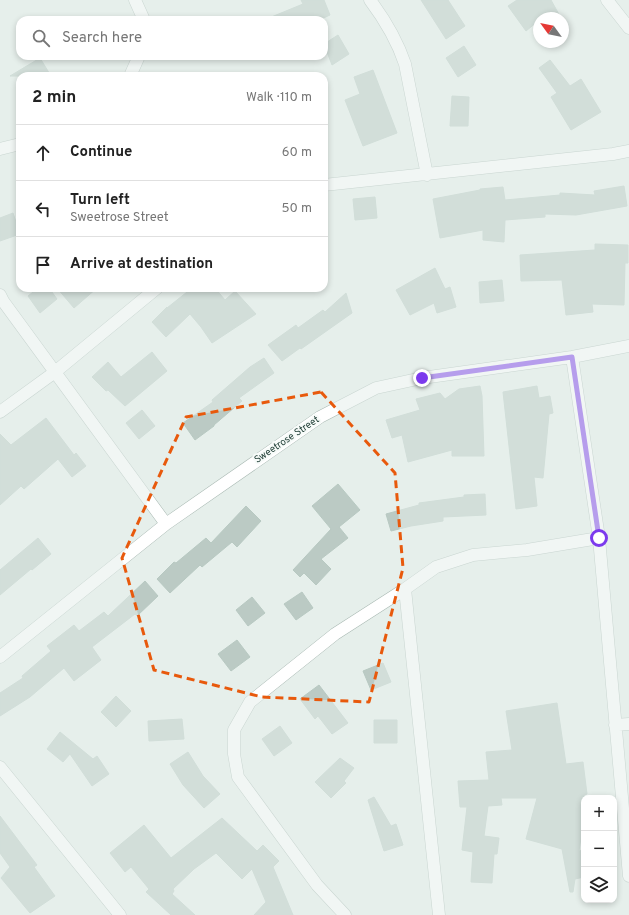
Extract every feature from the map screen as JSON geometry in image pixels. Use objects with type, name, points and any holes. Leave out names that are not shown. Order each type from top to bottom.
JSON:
[{"type":"street","points":[[135,0],[142,16]]},
{"type":"street","points":[[370,0],[382,16],[399,47],[405,64],[427,175]]},
{"type":"street","points":[[607,0],[629,28]]},
{"type":"street","points":[[132,72],[138,60]]},
{"type":"street","points":[[0,149],[16,145]]},
{"type":"street","points":[[328,183],[427,175],[629,151]]},
{"type":"street","points":[[0,412],[55,372],[152,292]]},
{"type":"street","points":[[0,295],[166,524]]},
{"type":"street","name":"Sweetrose Street","points":[[0,657],[166,524],[320,417],[376,388],[422,378],[572,357],[629,346]]},
{"type":"street","points":[[572,357],[599,538],[629,876]]},
{"type":"street","points":[[345,915],[317,885],[238,777],[234,754],[234,730],[250,702],[335,634],[436,567],[473,555],[527,550],[599,538]]},
{"type":"street","points":[[405,588],[439,915]]},
{"type":"street","points":[[615,725],[629,724]]},
{"type":"street","points":[[0,767],[120,915]]},
{"type":"highlighted area","points":[[321,392],[395,473],[403,568],[369,702],[262,697],[154,670],[122,558],[186,417]]},
{"type":"building","points":[[301,0],[324,0],[330,15],[274,16],[303,4]]},
{"type":"building","points":[[421,0],[448,0],[465,26],[446,39]]},
{"type":"building","points":[[517,0],[551,0],[558,12],[533,12],[533,25],[526,31],[508,6]]},
{"type":"building","points":[[338,35],[349,54],[332,65],[328,54],[328,41]]},
{"type":"building","points":[[464,46],[476,65],[458,77],[446,58]]},
{"type":"building","points":[[37,60],[41,60],[49,72],[17,72]]},
{"type":"building","points":[[550,60],[570,86],[581,79],[601,112],[571,130],[551,97],[557,93],[539,68]]},
{"type":"building","points":[[373,70],[397,133],[363,146],[345,100],[360,94],[354,77]]},
{"type":"building","points":[[16,72],[16,76],[10,76]]},
{"type":"building","points":[[452,96],[469,97],[468,126],[450,126]]},
{"type":"building","points":[[624,186],[627,206],[576,215],[545,214],[545,217],[505,220],[504,242],[483,240],[483,230],[440,238],[433,199],[480,189],[503,187],[505,200],[560,195],[560,193],[595,195],[594,191]]},
{"type":"building","points":[[375,197],[377,218],[355,220],[353,199]]},
{"type":"building","points":[[13,213],[16,222],[16,235],[0,241],[0,218]]},
{"type":"building","points":[[595,244],[628,245],[628,263],[625,263],[624,305],[592,304],[593,312],[566,315],[562,280],[521,281],[520,255],[595,250]]},
{"type":"building","points":[[435,268],[445,289],[450,287],[456,307],[437,313],[434,303],[410,315],[396,290]]},
{"type":"building","points":[[502,280],[504,301],[480,303],[479,282]]},
{"type":"building","points":[[33,292],[52,292],[57,299],[40,313],[28,296]]},
{"type":"building","points":[[60,292],[92,292],[74,308]]},
{"type":"building","points":[[187,292],[218,292],[225,300],[236,292],[256,314],[212,343],[190,314],[166,337],[152,322]]},
{"type":"building","points":[[346,293],[352,313],[301,349],[300,348],[282,361],[268,345],[296,325],[298,328],[323,310],[325,312]]},
{"type":"building","points":[[152,352],[167,371],[125,406],[108,390],[106,391],[92,377],[108,362],[121,377]]},
{"type":"building","points":[[264,358],[274,373],[239,398],[242,401],[214,426],[195,440],[183,423],[213,402],[212,400],[250,367]]},
{"type":"building","points":[[480,386],[482,396],[484,456],[452,456],[452,450],[408,462],[402,435],[392,438],[386,420],[420,410],[416,399],[440,393],[445,399],[459,389]]},
{"type":"building","points":[[537,386],[539,398],[550,396],[553,413],[549,414],[543,478],[534,477],[537,506],[516,509],[503,392]]},
{"type":"building","points":[[142,410],[155,426],[139,439],[126,423]]},
{"type":"building","points":[[46,418],[74,455],[76,453],[86,466],[72,477],[58,459],[24,489],[21,486],[0,505],[0,434],[11,445]]},
{"type":"building","points":[[338,484],[360,510],[339,527],[348,538],[321,559],[331,569],[316,585],[304,573],[300,577],[293,570],[331,529],[312,506]]},
{"type":"building","points":[[485,494],[486,515],[443,517],[443,521],[391,531],[386,514],[419,505],[419,503],[464,497],[464,495]]},
{"type":"building","points":[[246,506],[261,521],[237,547],[232,542],[202,567],[200,565],[170,593],[157,579],[174,562],[176,563],[206,538],[211,543]]},
{"type":"building","points":[[38,538],[51,554],[0,595],[0,570]]},
{"type":"building","points":[[145,581],[158,596],[137,616],[135,614],[92,647],[101,660],[74,681],[64,668],[30,697],[0,716],[0,693],[23,678],[22,676],[51,651],[47,646],[74,625],[79,631],[104,612],[108,616]]},
{"type":"building","points":[[302,592],[313,608],[296,620],[284,604]]},
{"type":"building","points":[[252,597],[265,613],[248,626],[236,610]]},
{"type":"building","points":[[237,640],[250,657],[231,671],[218,654]]},
{"type":"building","points":[[383,663],[391,682],[371,690],[363,671]]},
{"type":"building","points":[[319,685],[348,723],[332,734],[318,716],[315,719],[300,699]]},
{"type":"building","points":[[116,696],[131,711],[116,727],[101,712]]},
{"type":"building","points":[[557,703],[566,764],[583,762],[587,794],[581,795],[581,838],[579,851],[581,851],[581,878],[575,879],[573,892],[570,892],[562,849],[526,839],[537,798],[501,798],[502,805],[488,806],[484,836],[499,838],[497,854],[494,854],[492,883],[471,882],[473,852],[462,850],[467,807],[460,807],[458,781],[489,780],[486,752],[512,750],[506,711]]},
{"type":"building","points":[[182,719],[184,739],[149,741],[148,721]]},
{"type":"building","points":[[374,720],[397,720],[397,743],[374,743]]},
{"type":"building","points":[[280,726],[292,743],[274,756],[262,739]]},
{"type":"building","points":[[60,732],[93,759],[97,756],[109,774],[92,786],[70,754],[63,762],[47,749]]},
{"type":"building","points":[[188,752],[203,776],[220,794],[204,808],[183,785],[170,764]]},
{"type":"building","points":[[340,758],[354,768],[344,781],[346,783],[331,798],[315,782]]},
{"type":"building","points":[[374,797],[391,826],[396,824],[403,845],[384,851],[368,800]]},
{"type":"building","points":[[0,816],[37,865],[34,867],[55,896],[30,913],[1,878],[10,867],[0,853]]},
{"type":"building","points":[[222,818],[257,851],[263,845],[279,861],[273,867],[293,915],[254,915],[266,902],[252,869],[242,879],[216,853],[194,869],[173,889],[174,891],[172,894],[195,915],[171,915],[146,892],[149,889],[131,867],[125,872],[110,853],[144,825],[171,858]]},
{"type":"route","points":[[422,378],[572,357],[599,538]]}]
